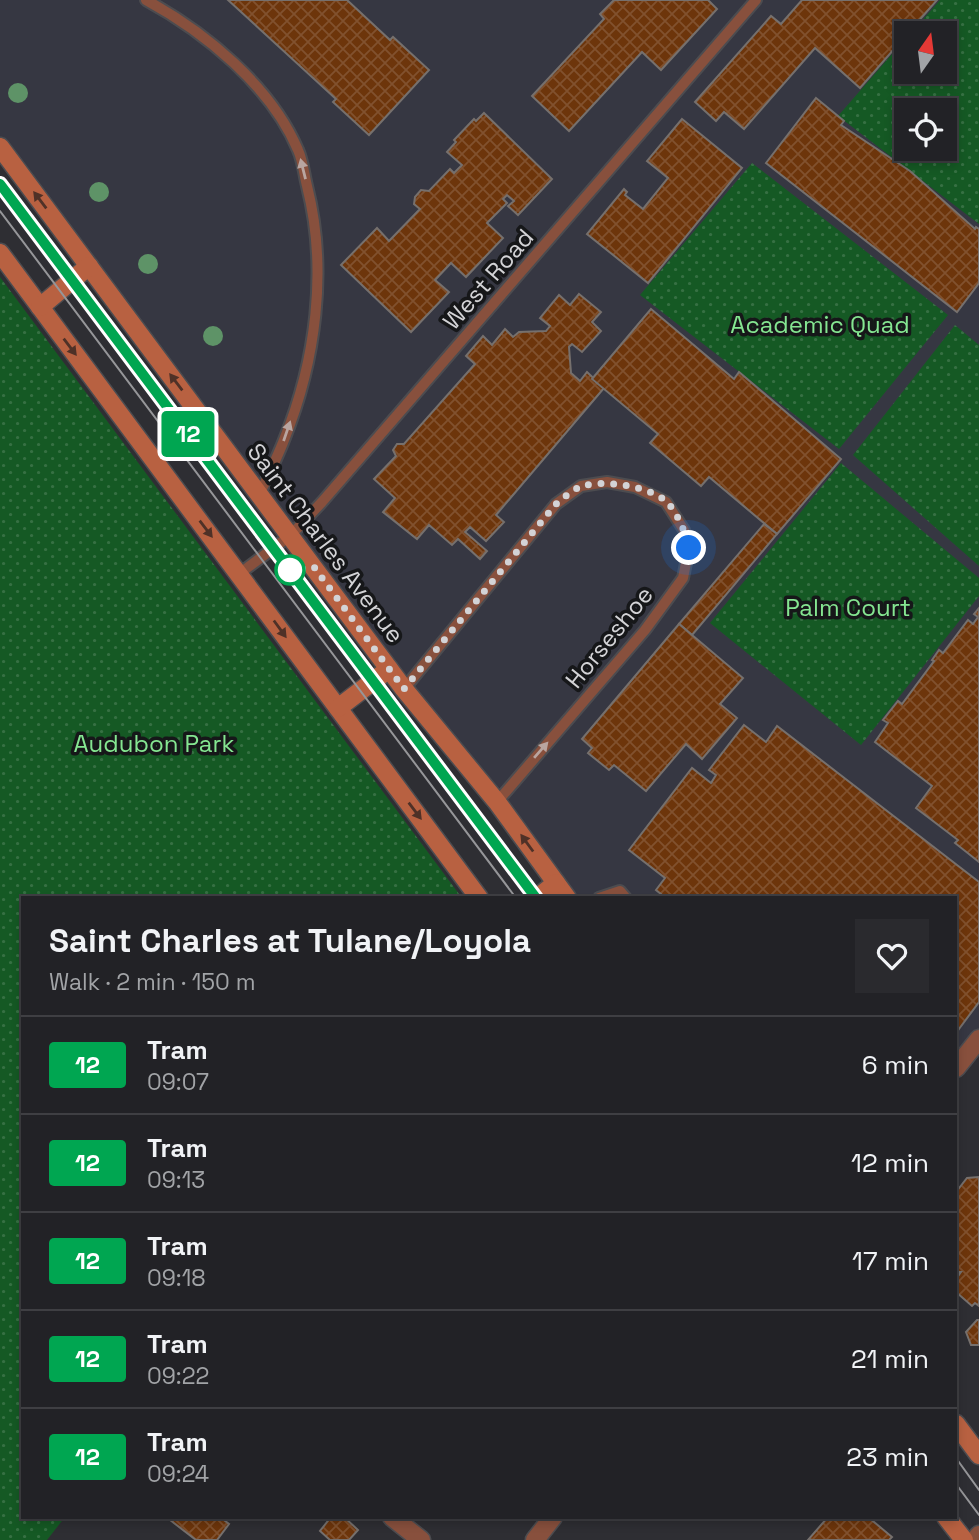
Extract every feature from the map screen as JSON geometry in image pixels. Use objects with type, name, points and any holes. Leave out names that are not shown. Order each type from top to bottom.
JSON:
[{"type":"main road","name":"Saint Charles Avenue","points":[[0,147],[404,689],[497,802],[566,896]]},
{"type":"main road","points":[[0,253],[478,896]]},
{"type":"main road","points":[[40,307],[89,265]]},
{"type":"main road","points":[[338,708],[390,669]]},
{"type":"main road","points":[[540,896],[556,883]]},
{"type":"main road","points":[[957,1425],[979,1455]]},
{"type":"main road","points":[[948,1519],[964,1540]]},
{"type":"street","points":[[957,1067],[979,1039]]},
{"type":"street","points":[[394,1519],[421,1540]]},
{"type":"street","points":[[535,1540],[551,1519]]},
{"type":"street","points":[[975,1540],[979,1535]]},
{"type":"lane","points":[[146,0],[181,19],[229,58],[270,104],[298,150],[314,213],[317,271],[314,328],[303,386],[284,440],[260,493]]},
{"type":"lane","name":"West Road","points":[[239,574],[291,535],[322,502],[757,0]]},
{"type":"lane","name":"Horseshoe","points":[[404,689],[556,504],[582,486],[607,482],[635,487],[667,502],[684,530],[689,548],[683,578],[645,630],[497,802]]},
{"type":"lane","points":[[605,896],[620,891],[624,896]]},
{"type":"shaded area","points":[[0,0],[979,0],[979,1039],[957,1067],[957,896],[569,896],[0,147]]},
{"type":"green space","points":[[940,0],[979,0],[979,224],[897,161],[957,161],[957,98],[894,98],[894,159],[838,116],[894,52],[894,84],[957,84],[957,21],[922,21]]},
{"type":"green space","name":"Academic Quad","points":[[752,163],[948,315],[839,449],[640,295]]},
{"type":"green space","name":"Audubon Park","points":[[0,277],[461,896],[21,896],[21,1519],[63,1519],[47,1540],[0,1540]]},
{"type":"green space","points":[[955,325],[979,345],[979,566],[853,455]]},
{"type":"green space","name":"Palm Court","points":[[841,463],[979,578],[979,596],[861,745],[710,623]]},
{"type":"building","points":[[228,0],[347,0],[390,40],[393,37],[429,70],[369,135],[333,102],[336,99]]},
{"type":"building","points":[[614,0],[708,0],[717,9],[661,70],[642,52],[569,131],[532,96],[604,19],[600,14]]},
{"type":"building","points":[[802,0],[937,0],[919,21],[894,21],[894,49],[860,88],[815,48],[744,129],[724,112],[716,121],[695,102],[771,16],[781,24]]},
{"type":"building","points":[[816,98],[844,121],[841,125],[910,171],[975,229],[979,229],[979,283],[957,312],[766,163]]},
{"type":"building","points":[[484,113],[552,179],[518,215],[508,206],[514,201],[507,195],[503,199],[507,203],[487,223],[503,238],[466,277],[451,263],[435,280],[449,292],[411,332],[341,265],[377,228],[389,241],[420,209],[414,204],[415,197],[421,190],[429,191],[450,169],[454,173],[462,165],[447,152],[456,142],[454,140],[474,119],[476,121]]},
{"type":"building","points":[[682,119],[742,168],[648,283],[587,234],[624,189],[627,192],[625,195],[643,209],[668,178],[647,161]]},
{"type":"building","points":[[579,294],[601,312],[592,322],[601,331],[582,352],[572,344],[569,347],[571,373],[580,381],[587,372],[604,388],[496,515],[504,522],[486,541],[470,527],[465,532],[487,551],[480,559],[458,539],[452,545],[429,525],[417,539],[383,512],[395,498],[374,479],[396,456],[393,450],[397,444],[404,444],[475,364],[466,356],[483,336],[492,345],[505,329],[513,337],[519,332],[546,331],[550,326],[540,318],[559,295],[570,305]]},
{"type":"building","points":[[651,309],[734,379],[739,372],[841,459],[777,534],[709,477],[701,486],[650,443],[658,434],[592,379]]},
{"type":"building","points":[[764,524],[777,534],[692,635],[679,624]]},
{"type":"building","points":[[979,608],[979,862],[955,843],[958,840],[916,808],[932,786],[875,742],[888,723],[883,720],[898,701],[902,704],[939,650],[943,653],[968,620],[973,624],[978,617],[974,614]]},
{"type":"building","points":[[679,624],[743,678],[720,704],[737,718],[702,759],[686,744],[646,791],[614,765],[609,770],[588,753],[592,748],[582,739]]},
{"type":"building","points":[[744,725],[766,742],[777,726],[979,882],[979,1002],[957,1032],[957,896],[664,896],[656,890],[665,878],[629,850],[692,768],[711,783],[716,775],[709,770]]},
{"type":"building","points":[[979,1177],[979,1306],[975,1303],[972,1306],[957,1293],[957,1278],[961,1272],[957,1272],[957,1191],[967,1178]]},
{"type":"building","points":[[977,1320],[979,1345],[971,1345],[966,1332]]},
{"type":"building","points":[[223,1519],[229,1524],[217,1540],[196,1540],[170,1520]]},
{"type":"building","points":[[329,1519],[346,1519],[358,1530],[349,1540],[330,1540],[320,1531]]},
{"type":"building","points":[[826,1519],[870,1519],[892,1537],[889,1540],[808,1540]]},
{"type":"tram line","name":"12","points":[[0,184],[535,896]]},
{"type":"tram line","points":[[0,185],[534,896]]},
{"type":"tram line","points":[[0,211],[514,896]]},
{"type":"tram line","points":[[957,1459],[979,1490]]},
{"type":"tram line","points":[[957,1485],[979,1515]]},
{"type":"route","points":[[290,570],[314,567],[404,689],[556,504],[582,486],[607,482],[635,487],[667,502],[684,530],[689,548]]}]
